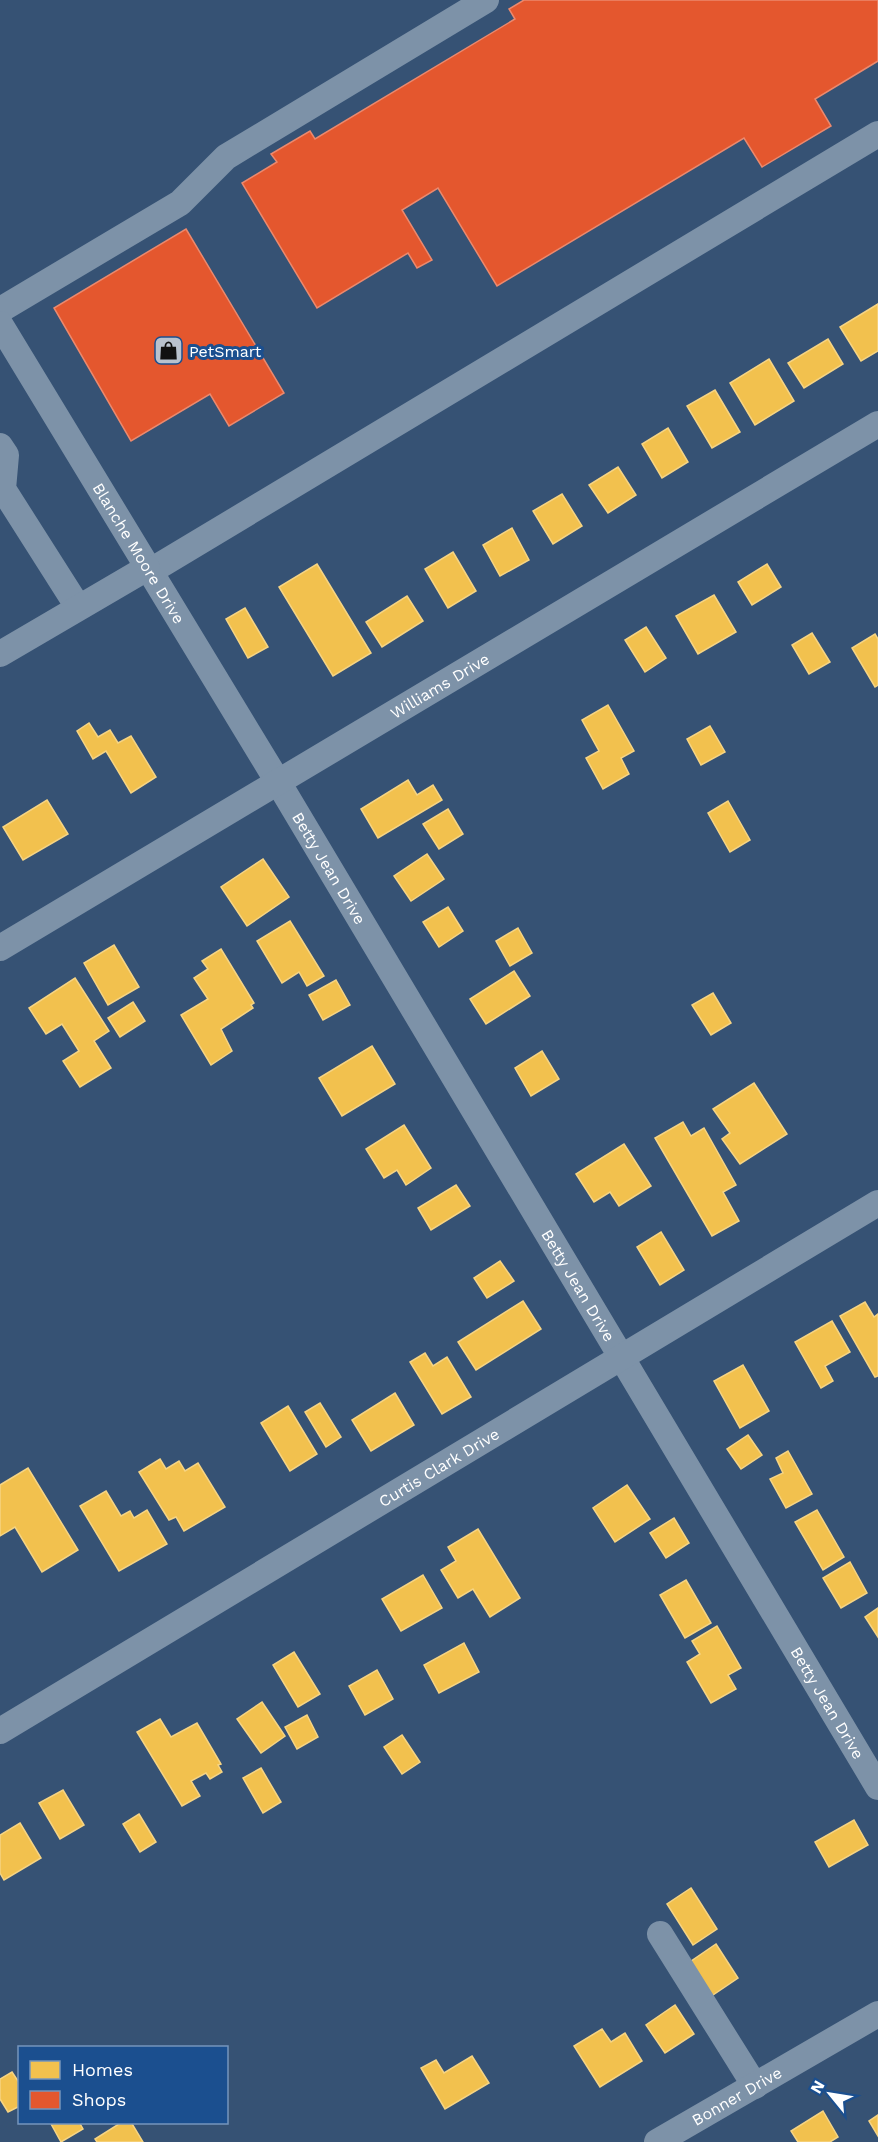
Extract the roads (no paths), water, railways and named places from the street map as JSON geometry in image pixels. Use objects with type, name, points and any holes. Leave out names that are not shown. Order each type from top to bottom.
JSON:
[{"type":"street","points":[[0,310],[180,203],[226,157],[486,0]]},
{"type":"street","points":[[0,654],[78,607],[148,570],[878,134]]},
{"type":"street","name":"Blanche Moore Drive","points":[[0,324],[278,783]]},
{"type":"street","name":"Williams Drive","points":[[0,948],[878,424]]},
{"type":"street","points":[[0,446],[6,455],[2,488],[78,607]]},
{"type":"street","name":"Betty Jean Drive","points":[[278,783],[878,1787]]},
{"type":"street","name":"Curtis Clark Drive","points":[[0,1731],[878,1203]]},
{"type":"street","points":[[660,1934],[755,2085]]},
{"type":"street","name":"Bonner Drive","points":[[657,2142],[878,2014]]},
{"type":"place","name":"PetSmart","points":[[168,351]]}]
